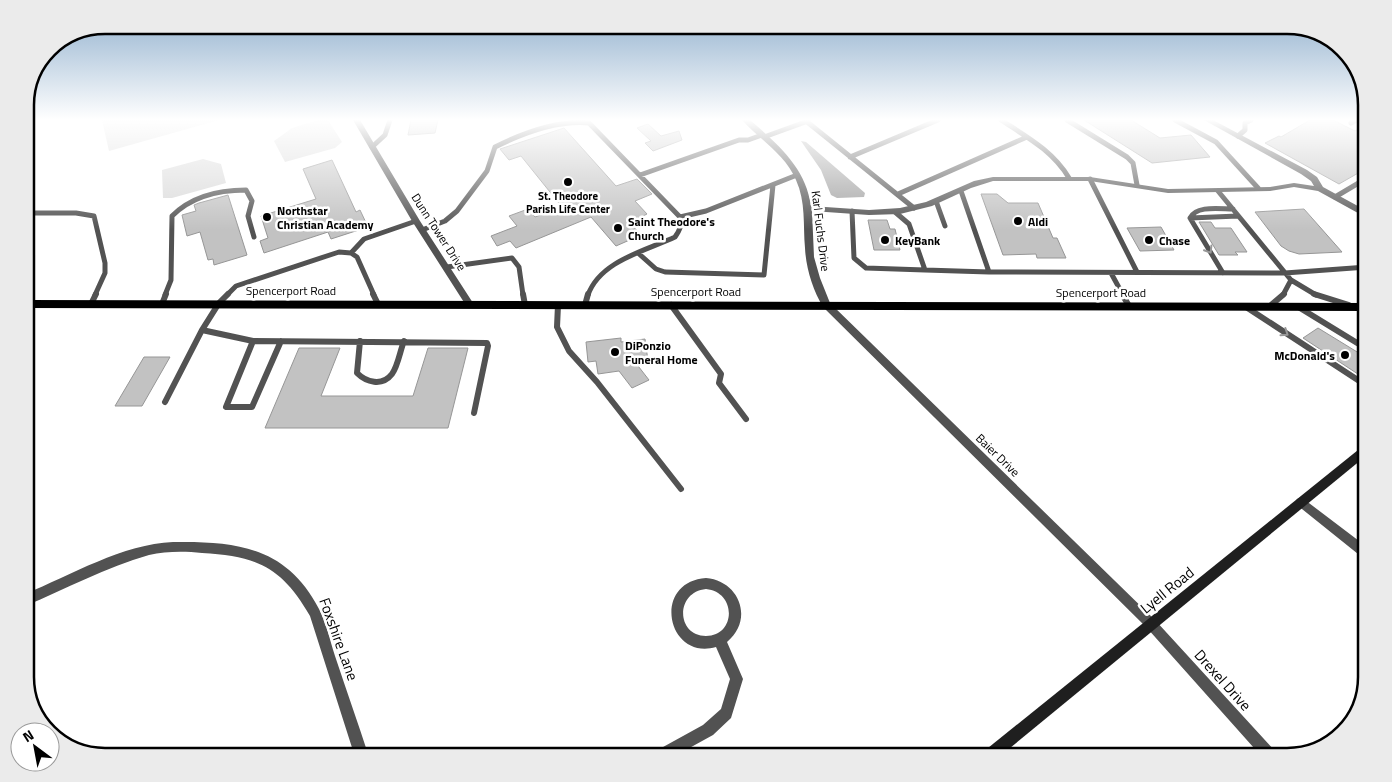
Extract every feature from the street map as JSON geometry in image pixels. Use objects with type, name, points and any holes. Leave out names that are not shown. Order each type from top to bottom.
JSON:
[{"type":"main road","name":"Spencerport Road","points":[[34,304],[1358,307]]},
{"type":"street","name":"Dunn Tower Drive","points":[[378,156],[470,305]]},
{"type":"street","name":"Karl Fuchs Drive","points":[[784,156],[804,189],[808,208],[814,276],[826,305]]},
{"type":"street","points":[[1276,156],[1314,179],[1320,189]]},
{"type":"street","points":[[808,208],[895,212],[936,201],[981,180],[1070,178],[1137,185],[1168,191],[1270,189],[1294,185],[1320,189],[1358,210]]},
{"type":"street","name":"Baier Drive","points":[[826,305],[1151,624]]},
{"type":"street","name":"Lyell Road","points":[[999,748],[1358,456]]},
{"type":"street","points":[[1301,502],[1358,547]]},
{"type":"street","name":"Foxshire Lane","points":[[34,596],[121,559],[151,550],[178,547],[208,548],[238,551],[266,560],[288,575],[305,593],[315,614],[359,748]]},
{"type":"street","points":[[704,584],[714,585],[723,589],[730,596],[735,605],[736,615],[728,633],[719,639],[700,642],[683,632],[676,615],[676,606],[686,590],[704,584]]},
{"type":"street","name":"Drexel Drive","points":[[1151,624],[1263,748]]},
{"type":"street","points":[[675,748],[708,730],[726,714],[737,679],[719,639]]},
{"type":"lane","points":[[422,230],[445,221],[457,211],[487,171],[491,156]]},
{"type":"lane","points":[[585,305],[590,286],[598,274],[608,267],[675,237],[680,232],[682,225],[680,217],[622,156]]},
{"type":"lane","points":[[640,175],[692,156]]},
{"type":"lane","points":[[898,194],[984,156]]},
{"type":"lane","points":[[1054,156],[1070,178]]},
{"type":"lane","points":[[1126,156],[1133,163],[1137,185]]},
{"type":"lane","points":[[1229,156],[1258,188]]},
{"type":"lane","points":[[850,157],[914,208]]},
{"type":"lane","points":[[680,217],[706,211],[797,175]]},
{"type":"lane","points":[[1090,179],[1137,272]]},
{"type":"lane","points":[[1335,197],[1358,183]]},
{"type":"lane","points":[[638,253],[656,269],[664,272],[764,276],[773,185]]},
{"type":"lane","points":[[162,304],[171,280],[172,216],[181,205],[195,199],[232,189],[246,190],[252,201],[248,216],[254,236]]},
{"type":"lane","points":[[960,191],[989,272]]},
{"type":"lane","points":[[1218,191],[1291,280],[1316,295],[1358,306]]},
{"type":"lane","points":[[936,201],[945,226]]},
{"type":"lane","points":[[1190,218],[1192,214],[1199,210],[1233,209]]},
{"type":"lane","points":[[852,211],[854,258],[866,268],[989,272],[1285,273],[1358,268]]},
{"type":"lane","points":[[895,212],[909,224],[925,270]]},
{"type":"lane","points":[[34,213],[87,213],[94,216],[105,273],[90,304]]},
{"type":"lane","points":[[1190,218],[1238,216]]},
{"type":"lane","points":[[1190,218],[1223,273]]},
{"type":"lane","points":[[351,252],[364,239],[416,221]]},
{"type":"lane","points":[[165,402],[202,330],[219,303],[236,286],[339,252],[351,252],[357,257],[378,304]]},
{"type":"lane","points":[[447,267],[512,258],[519,267],[525,305]]},
{"type":"lane","points":[[1111,273],[1129,306]]},
{"type":"lane","points":[[1270,306],[1284,297],[1291,280]]},
{"type":"lane","points":[[558,305],[557,327],[569,351],[598,382],[681,489]]},
{"type":"lane","points":[[671,305],[721,374],[718,383],[746,419]]},
{"type":"lane","points":[[1245,306],[1358,380]]},
{"type":"lane","points":[[1298,306],[1358,343]]},
{"type":"lane","points":[[202,330],[239,340],[253,341],[487,343],[488,346],[474,413]]},
{"type":"lane","points":[[253,341],[226,407],[252,407],[281,341]]},
{"type":"lane","points":[[360,341],[357,373],[367,381],[374,383],[388,378],[392,374],[404,341]]},
{"type":"shaded area","points":[[282,156],[305,156],[285,162]]},
{"type":"shaded area","points":[[812,156],[823,156],[865,193],[864,197],[837,198],[831,195],[821,170]]},
{"type":"shaded area","points":[[203,159],[221,164],[226,183],[172,198],[163,198],[162,170]]},
{"type":"building","points":[[506,156],[520,156],[509,160]]},
{"type":"building","points":[[521,156],[590,156],[616,186],[637,179],[652,194],[635,201],[647,214],[643,216],[645,218],[631,224],[641,235],[616,246],[591,217],[516,248],[510,241],[497,246],[491,236],[517,226],[509,216],[528,209],[535,217],[562,207]]},
{"type":"building","points":[[1142,156],[1210,157],[1152,163]]},
{"type":"building","points":[[1289,156],[1358,156],[1358,173],[1339,184]]},
{"type":"building","name":"Northstar Christian Academy","points":[[332,160],[356,212],[360,210],[368,227],[331,239],[328,232],[264,253],[260,241],[268,238],[261,216],[316,199],[303,169]]},
{"type":"building","name":"Aldi","points":[[981,194],[997,194],[1008,203],[1038,203],[1053,238],[1057,238],[1066,258],[1037,258],[1036,254],[1003,255]]},
{"type":"building","points":[[228,195],[247,255],[214,265],[213,259],[208,260],[200,232],[187,236],[182,215],[196,211],[194,205]]},
{"type":"building","points":[[1304,209],[1342,252],[1299,254],[1289,251],[1281,246],[1255,212]]},
{"type":"building","name":"KeyBank","points":[[868,220],[887,220],[890,229],[895,229],[900,250],[874,250]]},
{"type":"building","points":[[1199,222],[1211,222],[1215,228],[1231,228],[1247,252],[1235,252],[1238,255],[1219,255]]},
{"type":"building","points":[[1161,227],[1174,250],[1140,251],[1127,228]]},
{"type":"building","name":"McDonald's","points":[[1318,328],[1358,352],[1358,374],[1303,338]]},
{"type":"building","points":[[621,338],[621,342],[645,339],[648,361],[635,362],[649,380],[632,388],[619,371],[598,374],[596,361],[588,362],[586,342]]},
{"type":"building","points":[[299,348],[340,348],[321,396],[413,396],[428,348],[468,348],[448,428],[265,428]]},
{"type":"building","points":[[144,357],[170,357],[142,406],[115,406]]},
{"type":"place","name":"St. Theodore Parish Life Center","points":[[568,182]]},
{"type":"place","name":"Northstar Christian Academy","points":[[267,217]]},
{"type":"place","name":"Aldi","points":[[1018,221]]},
{"type":"place","name":"Saint Theodore's Church","points":[[618,228]]},
{"type":"place","name":"KeyBank","points":[[885,240]]},
{"type":"place","name":"Chase","points":[[1149,240]]},
{"type":"place","name":"DiPonzio Funeral Home","points":[[615,352]]},
{"type":"place","name":"McDonald's","points":[[1345,355]]}]
